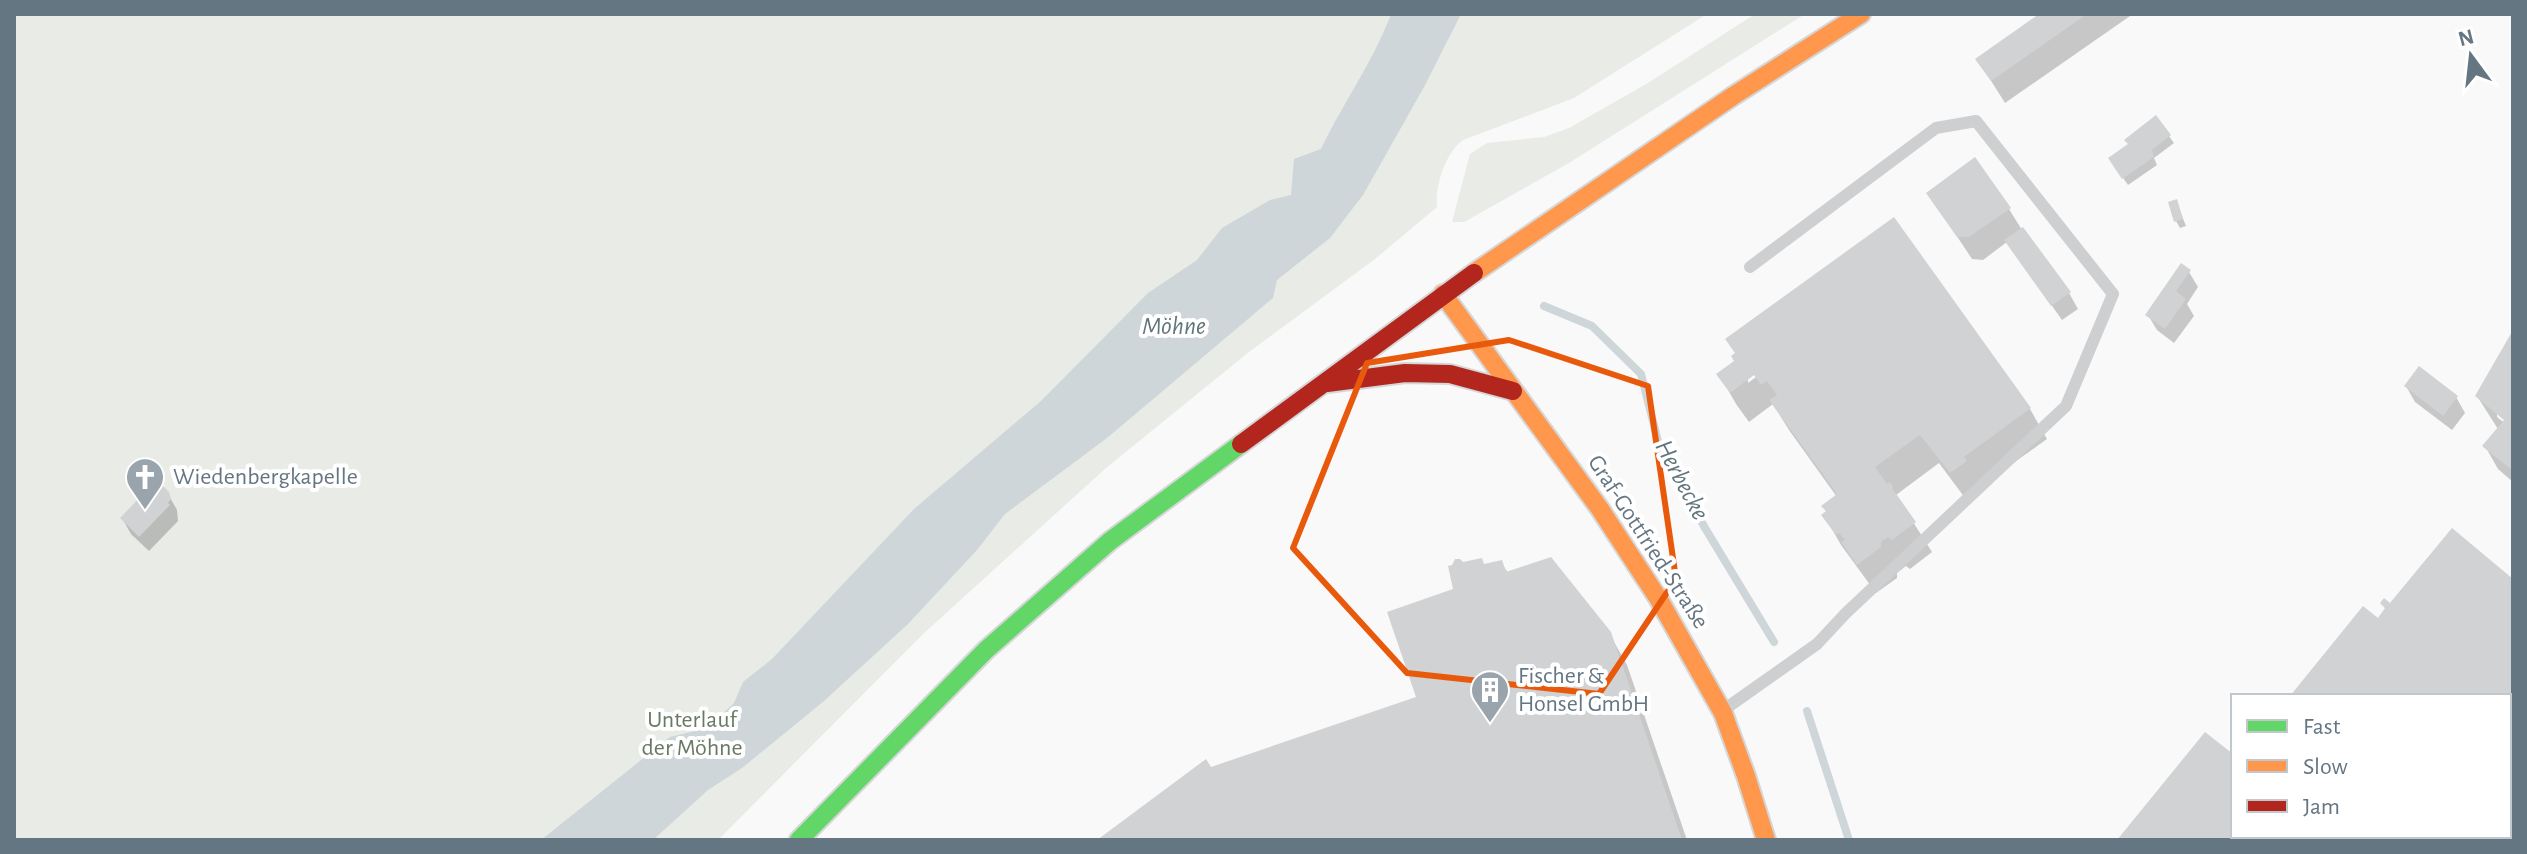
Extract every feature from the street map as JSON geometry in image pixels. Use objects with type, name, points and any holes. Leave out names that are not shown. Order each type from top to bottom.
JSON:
[{"type":"main road","points":[[799,840],[986,650],[1110,541],[1443,294],[1733,96],[1861,14]]},
{"type":"main road","name":"Graf-Gottfried-Straße","points":[[1443,294],[1513,391],[1581,477],[1650,583],[1722,711],[1754,796],[1766,840]]},
{"type":"main road","points":[[1322,384],[1405,373],[1450,374],[1513,391]]},
{"type":"lane","points":[[1722,711],[1817,644],[2066,406],[2113,294],[1976,121],[1936,128],[1750,267]]},
{"type":"highlighted area","points":[[1509,340],[1648,386],[1676,579],[1599,694],[1407,673],[1293,548],[1367,363]]},
{"type":"green space","name":"Unterlauf der Möhne","points":[[14,14],[1707,14],[1574,98],[1463,140],[1442,170],[1437,207],[1375,259],[1249,352],[1106,468],[922,635],[718,840],[14,840]]},
{"type":"green space","points":[[1755,14],[1805,14],[1569,163],[1464,222],[1452,222],[1470,154],[1487,143],[1544,137],[1569,128],[1648,83]]},
{"type":"water","name":"Möhne","points":[[1391,14],[1461,14],[1363,195],[1330,238],[1277,280],[1273,298],[1107,438],[1005,514],[977,550],[908,624],[824,701],[742,768],[708,790],[653,840],[541,840],[670,737],[707,728],[734,703],[743,682],[772,659],[914,509],[1041,401],[1148,293],[1197,260],[1222,228],[1270,200],[1291,195],[1294,159],[1321,149],[1376,49]]},
{"type":"building","points":[[2039,14],[2087,14],[1991,81],[1975,59]]},
{"type":"building","points":[[2156,115],[2171,135],[2152,150],[2154,157],[2122,179],[2108,158],[2128,144],[2124,140]]},
{"type":"building","points":[[1975,157],[2011,208],[1969,237],[1957,237],[1926,193]]},
{"type":"building","points":[[2177,199],[2183,219],[2174,222],[2168,202]]},
{"type":"building","points":[[1894,217],[2031,408],[1964,457],[1967,461],[1950,473],[1920,435],[1875,467],[1887,484],[1890,482],[1916,522],[1892,540],[1888,537],[1881,542],[1881,547],[1857,565],[1841,542],[1845,540],[1839,533],[1836,535],[1821,515],[1826,511],[1821,506],[1837,494],[1769,400],[1777,395],[1767,381],[1761,385],[1754,375],[1730,393],[1716,374],[1734,361],[1731,356],[1735,353],[1725,339]]},
{"type":"building","points":[[2023,227],[2071,292],[2051,306],[2004,240]]},
{"type":"building","points":[[2181,263],[2191,270],[2176,291],[2186,299],[2165,329],[2145,315]]},
{"type":"building","points":[[2513,330],[2513,471],[2482,446],[2504,420],[2475,396]]},
{"type":"building","points":[[2419,366],[2458,396],[2443,416],[2404,386]]},
{"type":"building","name":"Wiedenbergkapelle","points":[[151,486],[154,489],[163,486],[169,492],[170,505],[139,537],[120,518]]},
{"type":"building","points":[[2452,528],[2513,579],[2511,734],[2511,694],[2292,694],[2363,606],[2378,618],[2385,608],[2380,603],[2384,598],[2390,603]]},
{"type":"building","name":"Fischer & Honsel GmbH","points":[[1551,557],[1611,632],[1682,840],[1097,840],[1206,759],[1211,767],[1416,697],[1387,612],[1453,589],[1448,566],[1455,559],[1463,562],[1482,558],[1484,564],[1502,560],[1506,572]]},
{"type":"building","points":[[2205,732],[2231,752],[2231,838],[2428,838],[2426,840],[2117,840]]},
{"type":"waterway","name":"Herbecke","points":[[1544,306],[1592,326],[1641,374],[1659,445],[1774,642]]},
{"type":"waterway","name":"Herbecke","points":[[1807,711],[1849,840]]},
{"type":"traffic: fast","points":[[799,840],[986,650],[1110,541],[1241,444]]},
{"type":"traffic: slow","points":[[1474,273],[1733,96],[1861,14]]},
{"type":"traffic: slow","points":[[1443,294],[1600,509],[1658,598],[1723,713],[1766,840]]},
{"type":"traffic: jam","points":[[1241,444],[1474,273]]},
{"type":"traffic: jam","points":[[1327,383],[1405,373],[1450,374],[1513,391]]},
{"type":"place","name":"Wiedenbergkapelle","points":[[145,511]]},
{"type":"place","name":"Fischer & Honsel GmbH","points":[[1490,724]]}]
